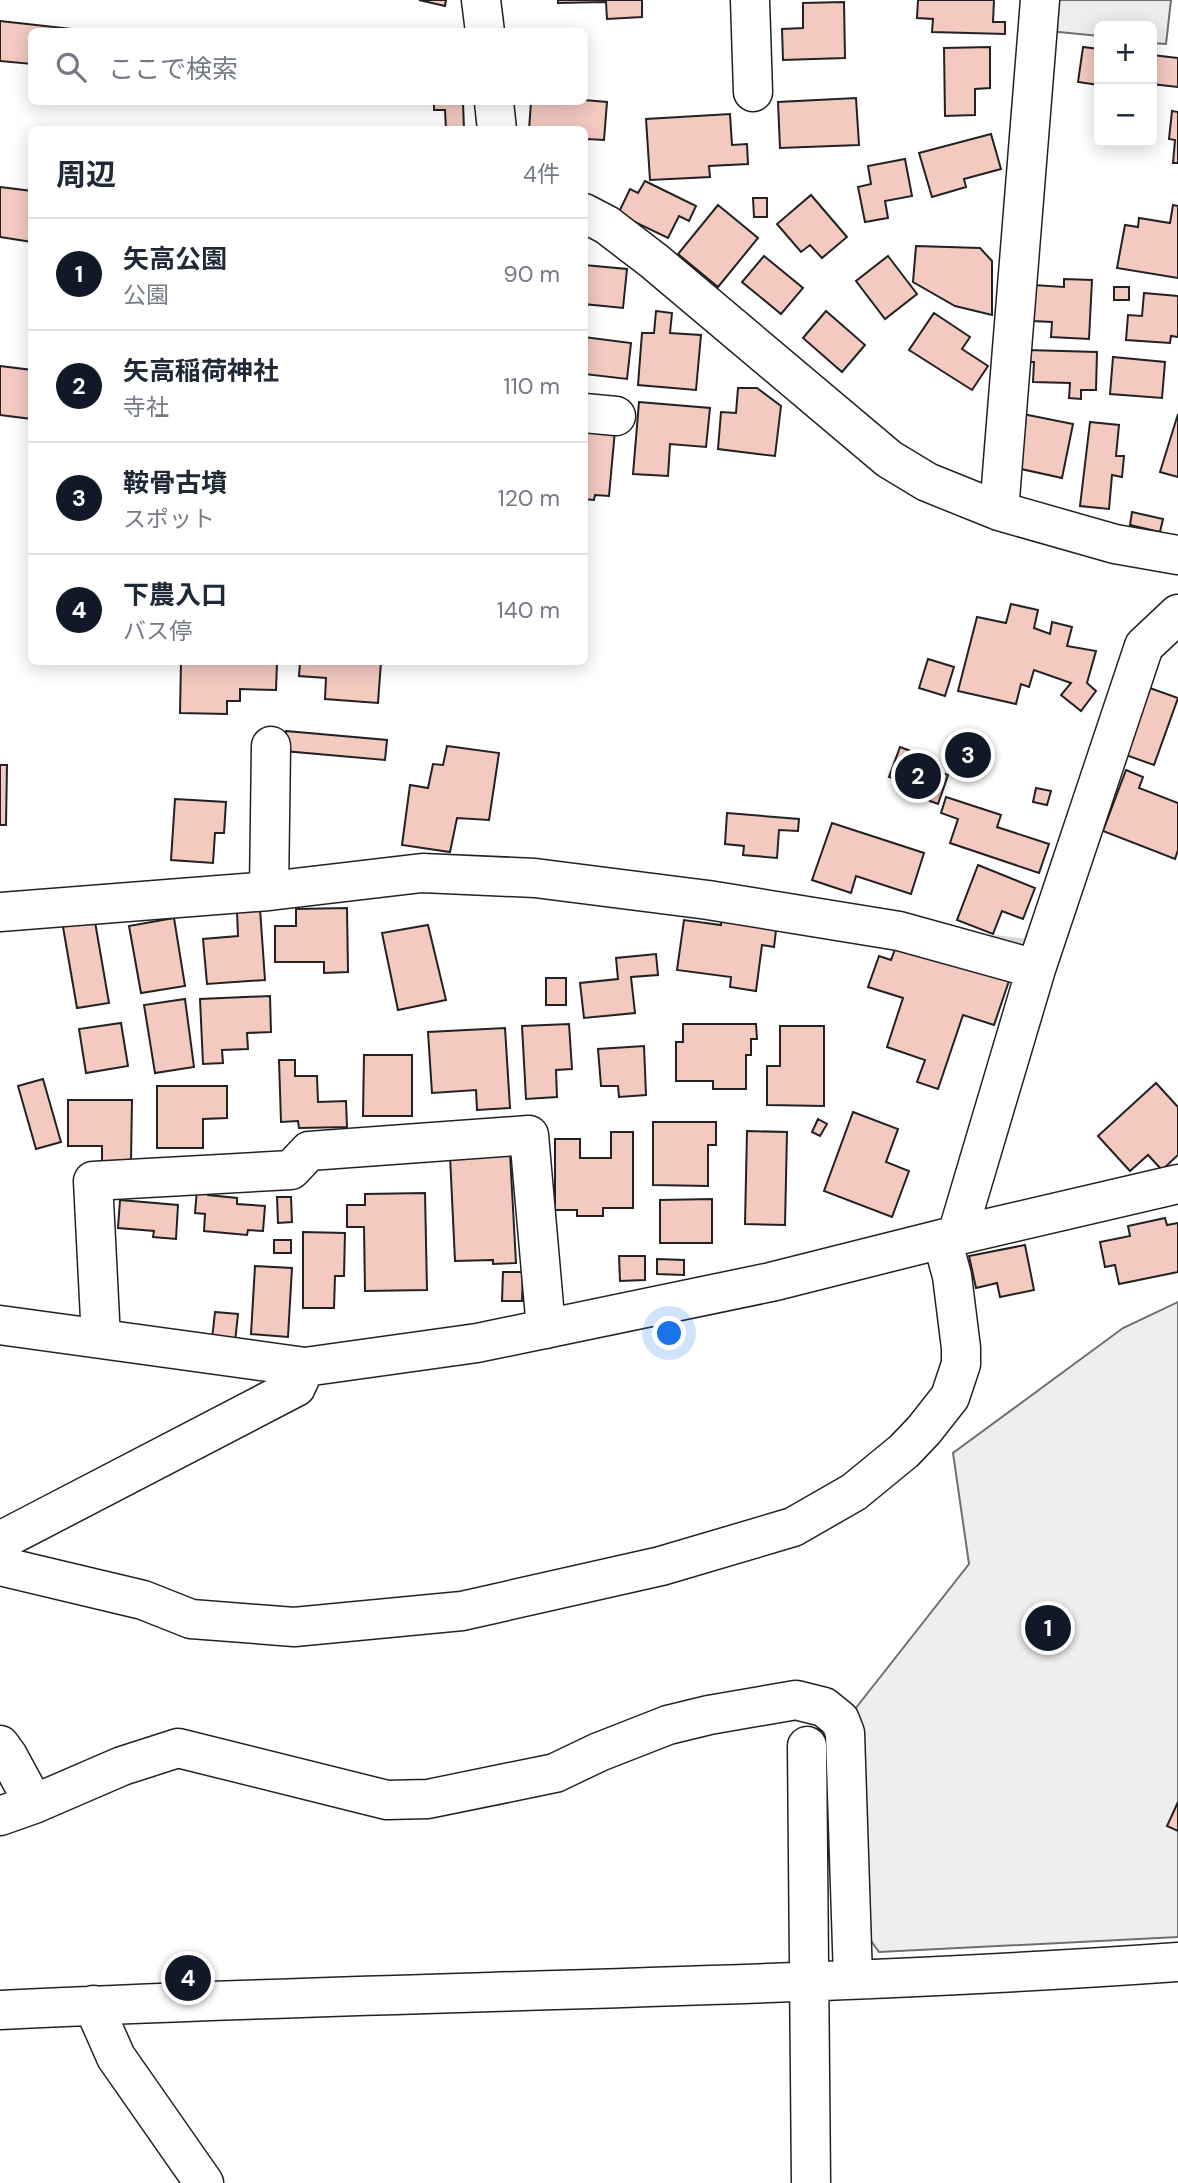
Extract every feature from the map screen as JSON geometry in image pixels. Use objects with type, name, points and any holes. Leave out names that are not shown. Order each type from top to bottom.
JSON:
[{"type":"street","points":[[481,0],[484,28]]},
{"type":"street","points":[[750,0],[753,92]]},
{"type":"street","points":[[999,511],[1040,0]]},
{"type":"street","points":[[494,105],[497,126]]},
{"type":"street","points":[[588,215],[607,225],[653,261],[889,459],[927,482],[999,511],[1115,544],[1178,555]]},
{"type":"street","points":[[0,1567],[143,1600],[191,1619],[294,1627],[462,1611],[661,1566],[793,1527],[854,1492],[904,1451],[925,1430],[950,1397],[961,1364],[961,1348],[949,1237],[1144,646],[1178,614]]},
{"type":"street","points":[[269,891],[271,746]]},
{"type":"street","points":[[0,912],[269,891],[422,873],[536,878],[899,931],[1036,969]]},
{"type":"street","points":[[101,1339],[93,1181],[291,1170],[309,1151],[529,1135],[546,1329]]},
{"type":"street","points":[[0,1325],[305,1367],[477,1343],[771,1282],[1178,1184]]},
{"type":"street","points":[[0,1541],[296,1387],[305,1367]]},
{"type":"street","points":[[0,1745],[8,1756],[17,1810],[122,1766],[178,1748],[387,1800],[428,1799],[555,1773],[599,1752],[668,1725],[796,1700],[824,1707],[840,1720],[845,1733],[853,1978]]},
{"type":"street","points":[[807,1746],[811,2183]]},
{"type":"street","points":[[0,2010],[1034,1972],[1178,1962]]},
{"type":"street","points":[[93,2006],[116,2057],[193,2180]]},
{"type":"shaded area","points":[[1052,0],[1171,0],[1166,44],[1157,43],[1157,21],[1094,21],[1094,36],[1049,31]]},
{"type":"shaded area","points":[[1178,1302],[1178,1937],[879,1952],[841,1899],[837,1732],[969,1564],[953,1453],[1123,1328]]},
{"type":"building","points":[[419,0],[446,0],[445,6]]},
{"type":"building","points":[[558,0],[642,0],[642,17],[607,19],[606,2],[558,3]]},
{"type":"building","points":[[918,0],[994,0],[993,22],[1005,22],[1005,34],[932,32],[933,19],[917,18]]},
{"type":"building","points":[[844,2],[845,58],[783,60],[782,29],[803,28],[803,3]]},
{"type":"building","points":[[0,21],[63,28],[28,28],[28,64],[0,61]]},
{"type":"building","points":[[990,47],[990,88],[975,89],[975,115],[945,116],[944,48]]},
{"type":"building","points":[[1083,47],[1094,48],[1094,84],[1078,82]]},
{"type":"building","points":[[1157,56],[1178,58],[1178,87],[1157,85]]},
{"type":"building","points":[[856,98],[859,145],[780,148],[778,102]]},
{"type":"building","points":[[588,100],[607,102],[604,140],[588,139],[588,126],[529,126],[531,105],[588,105]]},
{"type":"building","points":[[434,105],[463,105],[464,126],[446,126],[445,110],[434,110]]},
{"type":"building","points":[[1172,111],[1178,112],[1178,163],[1173,163],[1175,140],[1169,139]]},
{"type":"building","points":[[730,114],[732,145],[747,144],[748,164],[709,166],[710,177],[650,180],[646,119]]},
{"type":"building","points":[[991,134],[1001,169],[964,179],[966,187],[932,197],[919,153]]},
{"type":"building","points":[[905,159],[912,196],[885,201],[888,218],[865,222],[858,187],[871,184],[868,166]]},
{"type":"building","points":[[645,181],[696,206],[689,221],[679,216],[668,238],[618,214],[630,189],[638,193]]},
{"type":"building","points":[[0,187],[28,190],[28,241],[0,237]]},
{"type":"building","points":[[811,195],[847,237],[822,258],[810,245],[801,252],[777,224]]},
{"type":"building","points":[[753,198],[767,198],[767,217],[754,217]]},
{"type":"building","points":[[718,205],[758,238],[718,287],[678,254]]},
{"type":"building","points":[[1173,205],[1178,206],[1178,278],[1117,268],[1125,225],[1138,227],[1139,218],[1170,223]]},
{"type":"building","points":[[916,246],[980,248],[992,261],[992,315],[955,306],[913,282]]},
{"type":"building","points":[[764,256],[803,288],[781,314],[742,282]]},
{"type":"building","points":[[888,256],[917,294],[885,319],[856,281]]},
{"type":"building","points":[[588,265],[627,269],[623,308],[588,304]]},
{"type":"building","points":[[1064,279],[1092,280],[1089,339],[1051,337],[1052,322],[1032,321],[1034,285],[1064,287]]},
{"type":"building","points":[[1114,287],[1129,287],[1129,300],[1114,300]]},
{"type":"building","points":[[1144,293],[1178,296],[1178,337],[1171,336],[1170,343],[1126,340],[1128,315],[1142,316]]},
{"type":"building","points":[[656,311],[672,313],[670,333],[701,335],[696,390],[638,385],[642,333],[654,333]]},
{"type":"building","points":[[826,311],[865,345],[842,372],[803,338]]},
{"type":"building","points":[[934,313],[970,337],[962,349],[988,366],[972,390],[909,350]]},
{"type":"building","points":[[588,338],[631,343],[627,379],[588,374]]},
{"type":"building","points":[[1027,350],[1097,352],[1096,390],[1081,390],[1081,399],[1069,398],[1070,383],[1033,382],[1034,362],[1027,362]]},
{"type":"building","points":[[1113,357],[1165,362],[1162,398],[1110,394]]},
{"type":"building","points":[[0,366],[28,370],[28,418],[0,415]]},
{"type":"building","points":[[738,388],[757,388],[781,406],[775,456],[718,449],[721,412],[736,413]]},
{"type":"building","points":[[639,402],[710,408],[706,447],[670,444],[668,476],[633,474]]},
{"type":"building","points":[[1023,414],[1073,424],[1062,478],[1012,467]]},
{"type":"building","points":[[1178,414],[1178,477],[1160,472]]},
{"type":"building","points":[[1090,422],[1119,425],[1116,456],[1124,456],[1122,477],[1112,475],[1109,509],[1080,506]]},
{"type":"building","points":[[588,428],[615,430],[609,496],[595,495],[594,500],[588,499]]},
{"type":"building","points":[[1132,512],[1163,519],[1160,532],[1130,525]]},
{"type":"building","points":[[1011,604],[1038,610],[1034,628],[1050,634],[1052,622],[1072,627],[1067,646],[1096,651],[1087,683],[1096,691],[1081,711],[1061,695],[1071,683],[1034,670],[1029,687],[1021,684],[1016,704],[958,691],[977,617],[1006,623]]},
{"type":"building","points":[[928,659],[954,667],[945,696],[919,688]]},
{"type":"building","points":[[181,665],[277,665],[276,690],[240,689],[240,701],[227,701],[227,714],[180,713]]},
{"type":"building","points":[[300,665],[381,665],[378,703],[325,699],[326,678],[299,676]]},
{"type":"building","points":[[1147,687],[1178,698],[1154,765],[1123,754]]},
{"type":"building","points":[[286,731],[387,740],[385,760],[284,751]]},
{"type":"building","points":[[447,746],[499,753],[489,820],[457,818],[450,852],[402,845],[410,785],[428,788],[433,764],[443,765]]},
{"type":"building","points":[[900,747],[932,759],[930,768],[948,775],[938,804],[906,792],[909,784],[889,777]]},
{"type":"building","points":[[0,765],[7,765],[6,825],[0,825]]},
{"type":"building","points":[[1126,770],[1143,777],[1139,788],[1178,803],[1178,850],[1175,859],[1103,831]]},
{"type":"building","points":[[1036,788],[1051,791],[1047,805],[1033,802]]},
{"type":"building","points":[[946,797],[1001,815],[997,827],[1049,844],[1039,873],[950,843],[958,819],[941,813]]},
{"type":"building","points":[[175,799],[226,802],[224,833],[215,833],[213,863],[171,860]]},
{"type":"building","points":[[727,813],[799,819],[798,831],[779,830],[777,858],[743,855],[744,846],[725,844]]},
{"type":"building","points":[[832,823],[924,853],[911,894],[856,876],[851,893],[812,880]]},
{"type":"building","points":[[978,865],[1035,888],[1023,919],[1002,911],[993,934],[957,920]]},
{"type":"building","points":[[347,908],[348,972],[324,973],[324,962],[275,962],[275,926],[296,926],[296,909]]},
{"type":"building","points":[[260,909],[265,980],[207,984],[203,939],[238,936],[237,911]]},
{"type":"building","points":[[722,915],[777,922],[774,947],[762,945],[756,991],[730,987],[731,977],[677,970],[684,920],[721,925]]},
{"type":"building","points":[[94,916],[109,1003],[77,1008],[62,921]]},
{"type":"building","points":[[174,918],[185,986],[141,993],[129,926]]},
{"type":"building","points":[[428,925],[446,1000],[398,1010],[382,933]]},
{"type":"building","points":[[897,944],[1009,981],[994,1025],[963,1015],[938,1089],[917,1082],[925,1060],[887,1047],[903,998],[868,987],[879,956],[891,960]]},
{"type":"building","points":[[656,954],[658,975],[631,977],[635,1013],[584,1018],[580,983],[618,979],[616,958]]},
{"type":"building","points":[[546,978],[566,978],[566,1005],[546,1005]]},
{"type":"building","points":[[270,996],[271,1032],[247,1033],[248,1049],[222,1050],[223,1063],[203,1064],[200,999]]},
{"type":"building","points":[[185,999],[194,1067],[155,1073],[144,1005]]},
{"type":"building","points":[[121,1023],[128,1066],[86,1073],[79,1029]]},
{"type":"building","points":[[569,1024],[572,1069],[556,1070],[557,1097],[526,1099],[522,1026]]},
{"type":"building","points":[[683,1024],[756,1024],[757,1039],[751,1039],[751,1055],[746,1055],[746,1089],[713,1089],[713,1081],[676,1081],[676,1042],[683,1042]]},
{"type":"building","points":[[780,1026],[824,1026],[824,1106],[767,1105],[767,1066],[780,1066]]},
{"type":"building","points":[[505,1028],[510,1108],[477,1110],[476,1090],[432,1093],[428,1032]]},
{"type":"building","points":[[644,1046],[646,1095],[619,1097],[618,1086],[601,1086],[598,1049]]},
{"type":"building","points":[[364,1055],[412,1055],[412,1116],[363,1116]]},
{"type":"building","points":[[279,1060],[295,1060],[295,1076],[317,1076],[318,1102],[346,1101],[347,1127],[299,1128],[298,1121],[281,1122]]},
{"type":"building","points":[[43,1079],[61,1142],[36,1149],[18,1086]]},
{"type":"building","points":[[1156,1083],[1178,1107],[1178,1155],[1162,1170],[1148,1155],[1130,1171],[1098,1136]]},
{"type":"building","points":[[157,1086],[227,1086],[227,1118],[203,1119],[203,1148],[157,1148]]},
{"type":"building","points":[[68,1100],[132,1100],[131,1161],[102,1161],[102,1146],[68,1146]]},
{"type":"building","points":[[853,1112],[898,1129],[886,1162],[909,1171],[892,1217],[824,1191]]},
{"type":"building","points":[[818,1119],[827,1124],[820,1136],[812,1132]]},
{"type":"building","points":[[653,1122],[716,1122],[716,1145],[708,1145],[708,1186],[653,1185]]},
{"type":"building","points":[[747,1131],[787,1132],[785,1225],[745,1224]]},
{"type":"building","points":[[611,1132],[633,1132],[633,1208],[603,1208],[603,1216],[577,1216],[577,1210],[555,1210],[555,1139],[580,1139],[580,1158],[611,1158]]},
{"type":"building","points":[[510,1153],[516,1263],[493,1264],[493,1260],[455,1261],[450,1156]]},
{"type":"building","points":[[197,1189],[208,1190],[208,1195],[237,1198],[237,1204],[265,1206],[263,1231],[248,1230],[247,1235],[204,1231],[205,1214],[195,1213]]},
{"type":"building","points":[[425,1193],[427,1290],[365,1291],[364,1227],[347,1227],[347,1205],[365,1205],[365,1194]]},
{"type":"building","points":[[277,1197],[291,1197],[292,1222],[278,1223]]},
{"type":"building","points":[[712,1199],[712,1243],[660,1243],[660,1200]]},
{"type":"building","points":[[120,1200],[178,1205],[176,1239],[153,1237],[154,1231],[118,1228]]},
{"type":"building","points":[[1165,1218],[1167,1225],[1178,1223],[1178,1272],[1119,1284],[1115,1265],[1105,1267],[1100,1242],[1130,1236],[1128,1226]]},
{"type":"building","points":[[303,1232],[345,1233],[344,1276],[335,1276],[334,1308],[303,1308]]},
{"type":"building","points":[[274,1240],[291,1240],[291,1253],[274,1253]]},
{"type":"building","points":[[1025,1245],[1034,1290],[1000,1297],[997,1283],[976,1288],[969,1256]]},
{"type":"building","points":[[619,1256],[645,1256],[645,1280],[620,1281]]},
{"type":"building","points":[[657,1259],[684,1260],[684,1275],[657,1274]]},
{"type":"building","points":[[255,1266],[292,1268],[288,1337],[251,1334]]},
{"type":"building","points":[[503,1272],[523,1272],[522,1301],[502,1301]]},
{"type":"building","points":[[215,1312],[238,1314],[235,1342],[212,1339]]},
{"type":"building","points":[[1178,1802],[1178,1831],[1167,1826]]},
{"type":"waterway","points":[[996,940],[1028,944],[1030,936]]},
{"type":"place","name":"鞍骨古墳","points":[[968,755]]},
{"type":"place","name":"矢高稲荷神社","points":[[918,776]]},
{"type":"place","name":"矢高公園","points":[[1048,1628]]},
{"type":"place","name":"下農入口","points":[[188,1978]]}]
